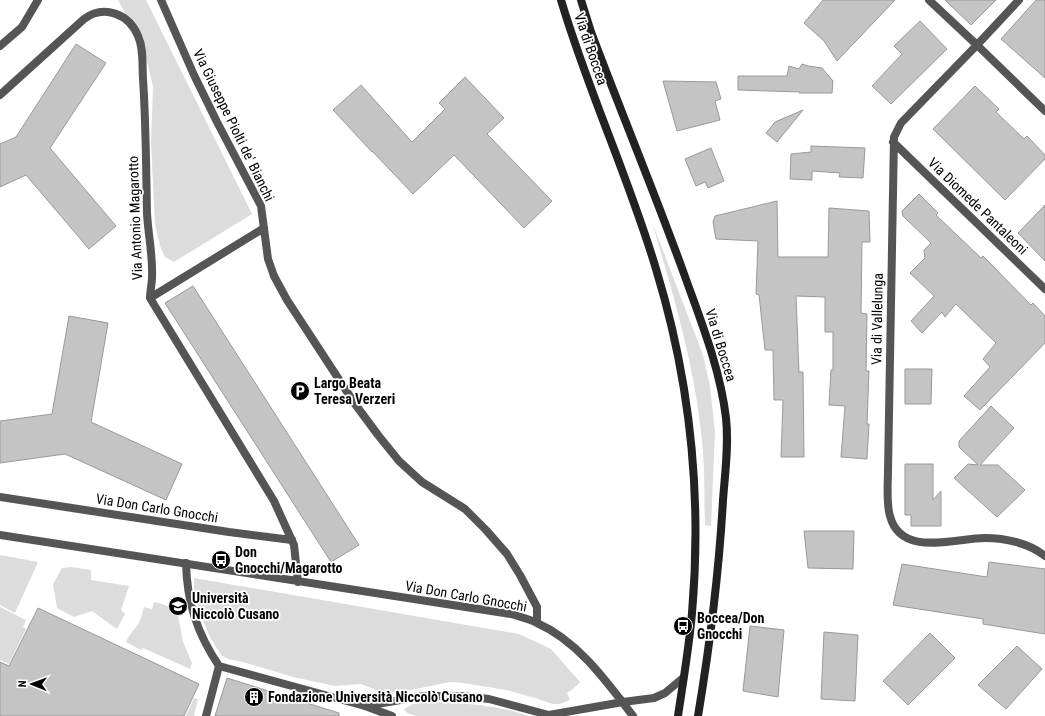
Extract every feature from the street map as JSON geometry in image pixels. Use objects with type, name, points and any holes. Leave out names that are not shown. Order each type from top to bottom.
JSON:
[{"type":"main road","name":"Via di Boccea","points":[[561,0],[577,50],[654,261],[667,307],[680,370],[691,437],[696,516],[695,569],[692,613],[678,716]]},
{"type":"main road","name":"Via di Boccea","points":[[580,0],[671,238],[705,332],[717,369],[726,419],[727,445],[716,594],[698,716]]},
{"type":"street","points":[[0,46],[22,27],[38,0]]},
{"type":"street","name":"Via Giuseppe Piolti de' Bianchi","points":[[161,0],[213,115],[238,166],[257,198],[264,228],[268,259],[280,288],[351,398],[378,435],[406,469],[422,482],[465,509],[507,554],[537,608],[537,623]]},
{"type":"street","points":[[929,0],[1045,111]]},
{"type":"street","name":"Via di Vallelunga","points":[[1019,0],[901,123],[895,133],[893,142],[888,470],[890,517],[897,530],[912,540],[932,543],[981,538],[1005,540],[1020,543],[1045,556]]},
{"type":"street","name":"Via Antonio Magarotto","points":[[0,95],[84,19],[92,14],[102,11],[114,13],[125,19],[138,35],[141,49],[145,112],[148,221],[152,276],[150,298],[274,501],[292,540]]},
{"type":"street","name":"Via Diomede Pantaleoni","points":[[893,142],[1045,289]]},
{"type":"street","points":[[150,298],[264,228]]},
{"type":"street","name":"Via Don Carlo Gnocchi","points":[[0,497],[228,532],[292,540]]},
{"type":"street","name":"Via Don Carlo Gnocchi","points":[[0,535],[502,613],[537,623],[554,632],[580,653],[595,668],[633,716]]},
{"type":"street","points":[[292,540],[296,552],[298,582]]},
{"type":"street","points":[[186,563],[187,588],[192,612],[203,639],[219,666],[365,706],[392,716]]},
{"type":"street","points":[[206,716],[219,666]]},
{"type":"street","points":[[365,706],[424,696],[463,696],[489,699],[549,715],[654,698],[665,693],[683,678]]},
{"type":"shaded area","points":[[118,0],[146,0],[252,214],[174,262],[165,257],[160,246],[155,224],[151,142],[153,87],[144,48]]},
{"type":"shaded area","points":[[652,222],[703,355],[710,386],[715,432],[711,526],[705,525],[703,452],[696,393],[684,336]]},
{"type":"shaded area","points":[[0,555],[38,562],[15,613],[0,605]]},
{"type":"shaded area","points":[[71,567],[91,570],[91,580],[129,586],[121,610],[125,614],[117,629],[92,611],[74,617],[57,608],[53,584],[62,568]]},
{"type":"shaded area","points":[[194,578],[519,634],[551,649],[580,682],[567,693],[570,700],[560,704],[553,704],[506,690],[463,683],[450,682],[396,693],[381,692],[361,684],[335,686],[293,677],[228,659],[221,655],[210,637],[200,614],[194,592]]},
{"type":"shaded area","points":[[154,602],[177,610],[183,642],[192,663],[190,669],[143,648],[141,650],[126,642],[129,635],[138,624],[144,607],[152,609]]},
{"type":"shaded area","points":[[0,607],[26,620],[23,627],[26,629],[9,664],[0,660]]},
{"type":"shaded area","points":[[194,698],[198,699],[194,716],[186,716]]},
{"type":"shaded area","points":[[431,702],[493,707],[529,716],[416,716],[407,713],[404,709],[413,704]]},
{"type":"building","points":[[823,0],[895,0],[837,61],[824,41],[804,23]]},
{"type":"building","points":[[945,0],[996,0],[971,25]]},
{"type":"building","points":[[1036,0],[1045,0],[1045,78],[1001,39]]},
{"type":"building","points":[[920,21],[947,49],[891,104],[872,86],[902,54],[894,46]]},
{"type":"building","points":[[76,44],[106,63],[50,148],[116,226],[89,249],[26,175],[0,187],[0,144],[16,137]]},
{"type":"building","points":[[802,64],[822,68],[833,81],[832,93],[738,90],[738,76],[787,76],[789,66],[799,69]]},
{"type":"building","points":[[465,77],[504,118],[487,134],[552,201],[524,228],[454,155],[413,194],[333,110],[361,85],[412,142],[445,109],[439,103]]},
{"type":"building","points":[[663,81],[716,82],[721,99],[715,101],[720,120],[677,131]]},
{"type":"building","points":[[975,86],[999,109],[996,112],[1024,139],[1027,136],[1045,155],[1045,159],[1005,200],[933,129]]},
{"type":"building","points":[[803,110],[777,142],[766,133],[775,122]]},
{"type":"building","points":[[811,146],[865,148],[863,178],[839,177],[840,173],[812,171],[812,180],[790,179],[791,154],[811,152]]},
{"type":"building","points":[[711,148],[724,181],[708,188],[705,182],[696,186],[685,159]]},
{"type":"building","points":[[919,194],[938,213],[936,215],[981,258],[983,256],[1031,305],[1033,303],[1045,316],[1045,343],[980,410],[964,396],[990,367],[983,359],[996,343],[956,304],[945,317],[942,312],[922,333],[911,321],[934,296],[910,273],[925,258],[924,250],[931,243],[903,216],[902,211]]},
{"type":"building","points":[[777,201],[778,257],[828,257],[829,208],[869,211],[870,242],[862,242],[861,313],[867,314],[866,371],[869,371],[867,424],[869,424],[867,459],[841,457],[845,406],[829,405],[831,370],[833,370],[833,332],[825,332],[825,297],[796,296],[799,372],[803,372],[804,457],[781,457],[783,400],[774,400],[773,350],[765,350],[759,295],[756,294],[758,241],[716,239],[713,222],[715,216]]},
{"type":"building","points":[[1045,205],[1045,261],[1018,233]]},
{"type":"building","points":[[193,286],[359,545],[331,562],[165,303]]},
{"type":"building","points":[[69,316],[108,323],[91,422],[182,464],[166,500],[65,454],[0,463],[0,421],[52,414]]},
{"type":"building","points":[[905,369],[932,369],[931,404],[905,404]]},
{"type":"building","points":[[991,406],[1014,428],[980,465],[998,465],[1025,490],[997,517],[954,478],[968,464],[978,465],[959,447],[959,441]]},
{"type":"building","points":[[905,464],[933,464],[933,500],[941,491],[941,526],[911,526],[911,515],[905,515]]},
{"type":"building","points":[[804,531],[854,531],[853,569],[808,568]]},
{"type":"building","points":[[989,562],[1045,569],[1045,634],[983,624],[983,619],[893,605],[902,564],[987,577]]},
{"type":"building","points":[[38,608],[199,684],[184,716],[0,716],[0,662],[9,666]]},
{"type":"building","points":[[750,626],[784,630],[778,697],[743,691]]},
{"type":"building","points":[[824,632],[858,635],[855,701],[821,699]]},
{"type":"building","points":[[930,633],[955,658],[908,705],[883,681]]},
{"type":"building","points":[[1017,646],[1042,669],[1006,709],[978,685]]},
{"type":"building","name":"Fondazione Università Niccolò Cusano","points":[[227,678],[339,713],[339,716],[215,716]]},
{"type":"place","name":"Largo Beata Teresa Verzeri","points":[[300,391]]},
{"type":"place","name":"Don Gnocchi/Magarotto","points":[[221,560]]},
{"type":"place","name":"Università Niccolò Cusano","points":[[178,606]]},
{"type":"place","name":"Boccea/Don Gnocchi","points":[[683,626]]},
{"type":"place","name":"Fondazione Università Niccolò Cusano","points":[[254,697]]}]
